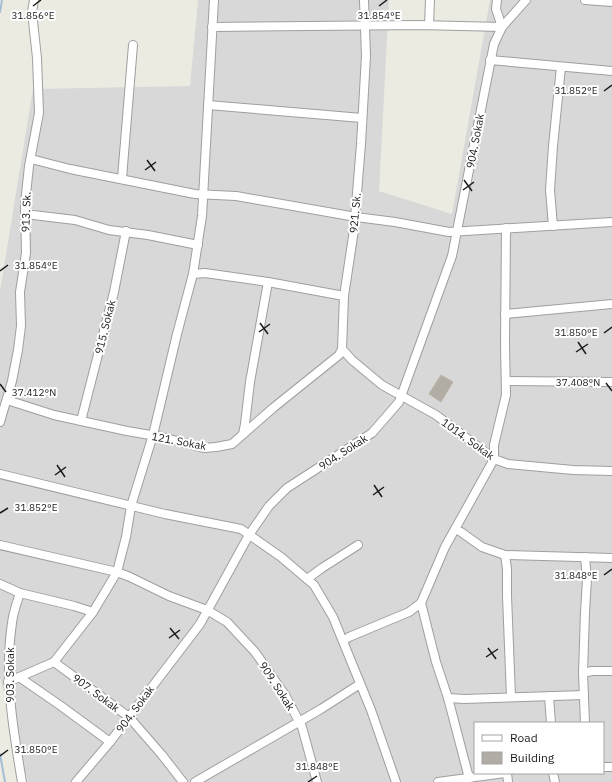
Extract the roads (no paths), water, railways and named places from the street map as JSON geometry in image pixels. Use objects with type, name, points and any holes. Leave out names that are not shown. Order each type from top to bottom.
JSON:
[{"type":"street","name":"913. Sk.","points":[[0,422],[12,381],[19,342],[20,292],[26,254],[25,204],[39,113],[37,58],[32,12],[34,0]]},
{"type":"street","points":[[8,682],[54,662],[93,612],[117,572],[126,537],[131,506],[153,435],[193,274],[198,245],[202,216],[214,0]]},
{"type":"street","name":"921. Sk.","points":[[342,349],[344,296],[356,217],[366,56],[364,0]]},
{"type":"street","points":[[429,25],[430,0]]},
{"type":"street","points":[[212,27],[429,25],[502,27],[496,9],[497,0]]},
{"type":"street","name":"904. Sokak","points":[[76,782],[110,742],[200,624],[249,535],[269,506],[287,488],[372,433],[399,402],[452,256],[494,44],[502,27],[526,0]]},
{"type":"street","points":[[585,0],[612,2]]},
{"type":"street","points":[[122,178],[133,45]]},
{"type":"street","points":[[490,60],[612,72]]},
{"type":"street","points":[[553,226],[550,190],[561,67]]},
{"type":"street","points":[[208,105],[362,118]]},
{"type":"street","points":[[31,159],[70,169],[122,178],[195,194],[203,193],[236,196],[449,232],[612,222]]},
{"type":"street","points":[[25,214],[75,220],[109,230],[126,231],[198,245]]},
{"type":"street","points":[[343,641],[349,637],[409,612],[421,603],[445,547],[494,459],[494,445],[506,395],[506,228]]},
{"type":"street","name":"915. Sokak","points":[[81,421],[114,292],[126,231]]},
{"type":"street","points":[[193,274],[205,273],[268,282],[344,296]]},
{"type":"street","points":[[242,434],[245,424],[250,382],[268,282]]},
{"type":"street","points":[[505,314],[612,304]]},
{"type":"street","points":[[342,349],[352,360],[382,385],[402,395]]},
{"type":"street","name":"121. Sokak","points":[[7,400],[54,415],[153,435],[204,448],[216,447],[232,444],[273,408],[339,355],[342,349]]},
{"type":"street","points":[[506,381],[612,382]]},
{"type":"street","name":"1014. Sokak","points":[[402,395],[436,415],[494,459],[508,464],[572,470],[612,471]]},
{"type":"street","points":[[0,474],[165,514],[241,530],[281,557],[314,585],[332,616],[371,710],[396,782]]},
{"type":"street","points":[[455,529],[482,547],[505,555],[612,558]]},
{"type":"street","name":"909. Sokak","points":[[0,545],[117,572],[169,596],[207,610],[227,622],[255,652],[285,695],[302,728],[317,782]]},
{"type":"street","points":[[307,579],[358,545]]},
{"type":"street","points":[[505,555],[511,697]]},
{"type":"street","points":[[584,557],[587,579],[584,673],[585,722]]},
{"type":"street","points":[[0,584],[20,593],[93,612]]},
{"type":"street","name":"903. Sokak","points":[[20,593],[12,621],[8,660],[8,682],[10,709],[22,782]]},
{"type":"street","points":[[421,603],[469,778]]},
{"type":"street","name":"907. Sokak","points":[[54,662],[129,717],[183,782]]},
{"type":"street","points":[[584,673],[592,671],[612,671]]},
{"type":"street","points":[[19,677],[62,706],[110,742]]},
{"type":"street","points":[[195,782],[360,684]]},
{"type":"street","points":[[448,698],[464,699],[584,695]]},
{"type":"street","points":[[549,696],[551,722]]},
{"type":"street","points":[[438,782],[499,774]]},
{"type":"waterway","points":[[0,12],[2,0]]},
{"type":"waterway","points":[[0,754],[5,782]]}]
